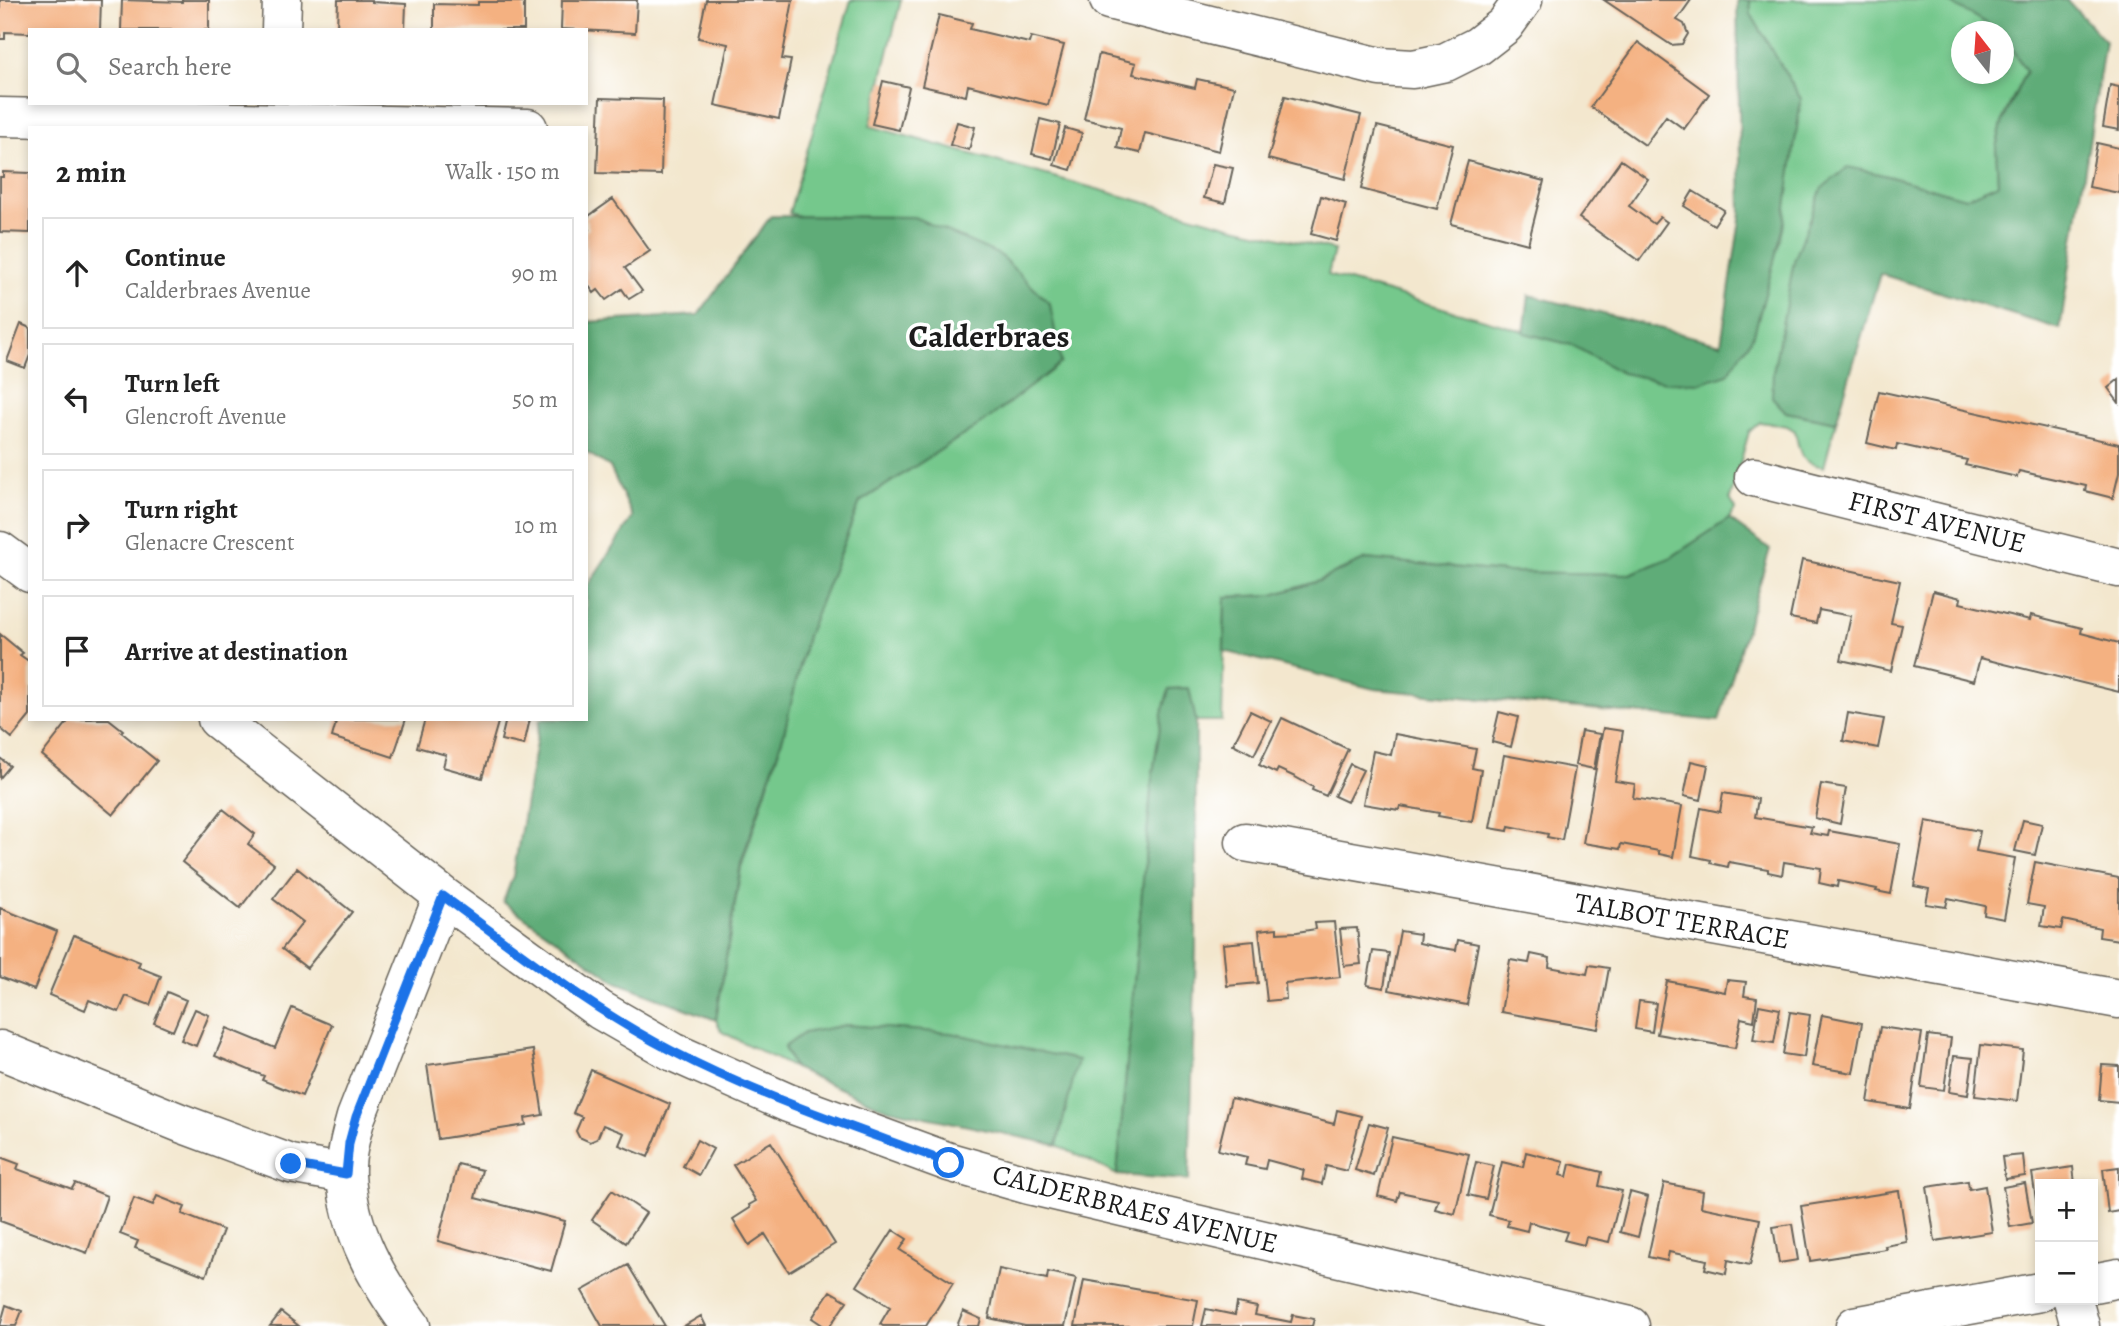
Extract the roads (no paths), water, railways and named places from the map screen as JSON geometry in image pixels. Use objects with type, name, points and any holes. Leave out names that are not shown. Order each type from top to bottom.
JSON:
[{"type":"street","points":[[281,28],[282,0]]},
{"type":"street","points":[[1109,0],[1380,66],[1413,69],[1446,62],[1478,46],[1505,24],[1523,0]]},
{"type":"street","points":[[0,117],[277,113],[495,126]]},
{"type":"street","name":"FIRST AVENUE","points":[[1754,477],[2119,568]]},
{"type":"street","points":[[0,551],[28,572]]},
{"type":"street","name":"CALDERBRAES AVENUE","points":[[220,721],[443,896],[600,1010],[673,1052],[788,1103],[949,1163],[1029,1185],[1630,1326]]},
{"type":"street","name":"TALBOT TERRACE","points":[[1245,842],[2119,999]]},
{"type":"street","points":[[411,1326],[368,1261],[353,1218],[346,1174],[349,1143],[356,1117],[443,896]]},
{"type":"street","points":[[0,1050],[183,1124],[291,1164],[346,1174]]},
{"type":"street","points":[[2098,1282],[2119,1278]]},
{"type":"street","points":[[1855,1326],[2035,1293]]},
{"type":"street","points":[[2074,1305],[2080,1326]]},
{"type":"district","name":"Calderbraes","points":[[989,336]]}]
